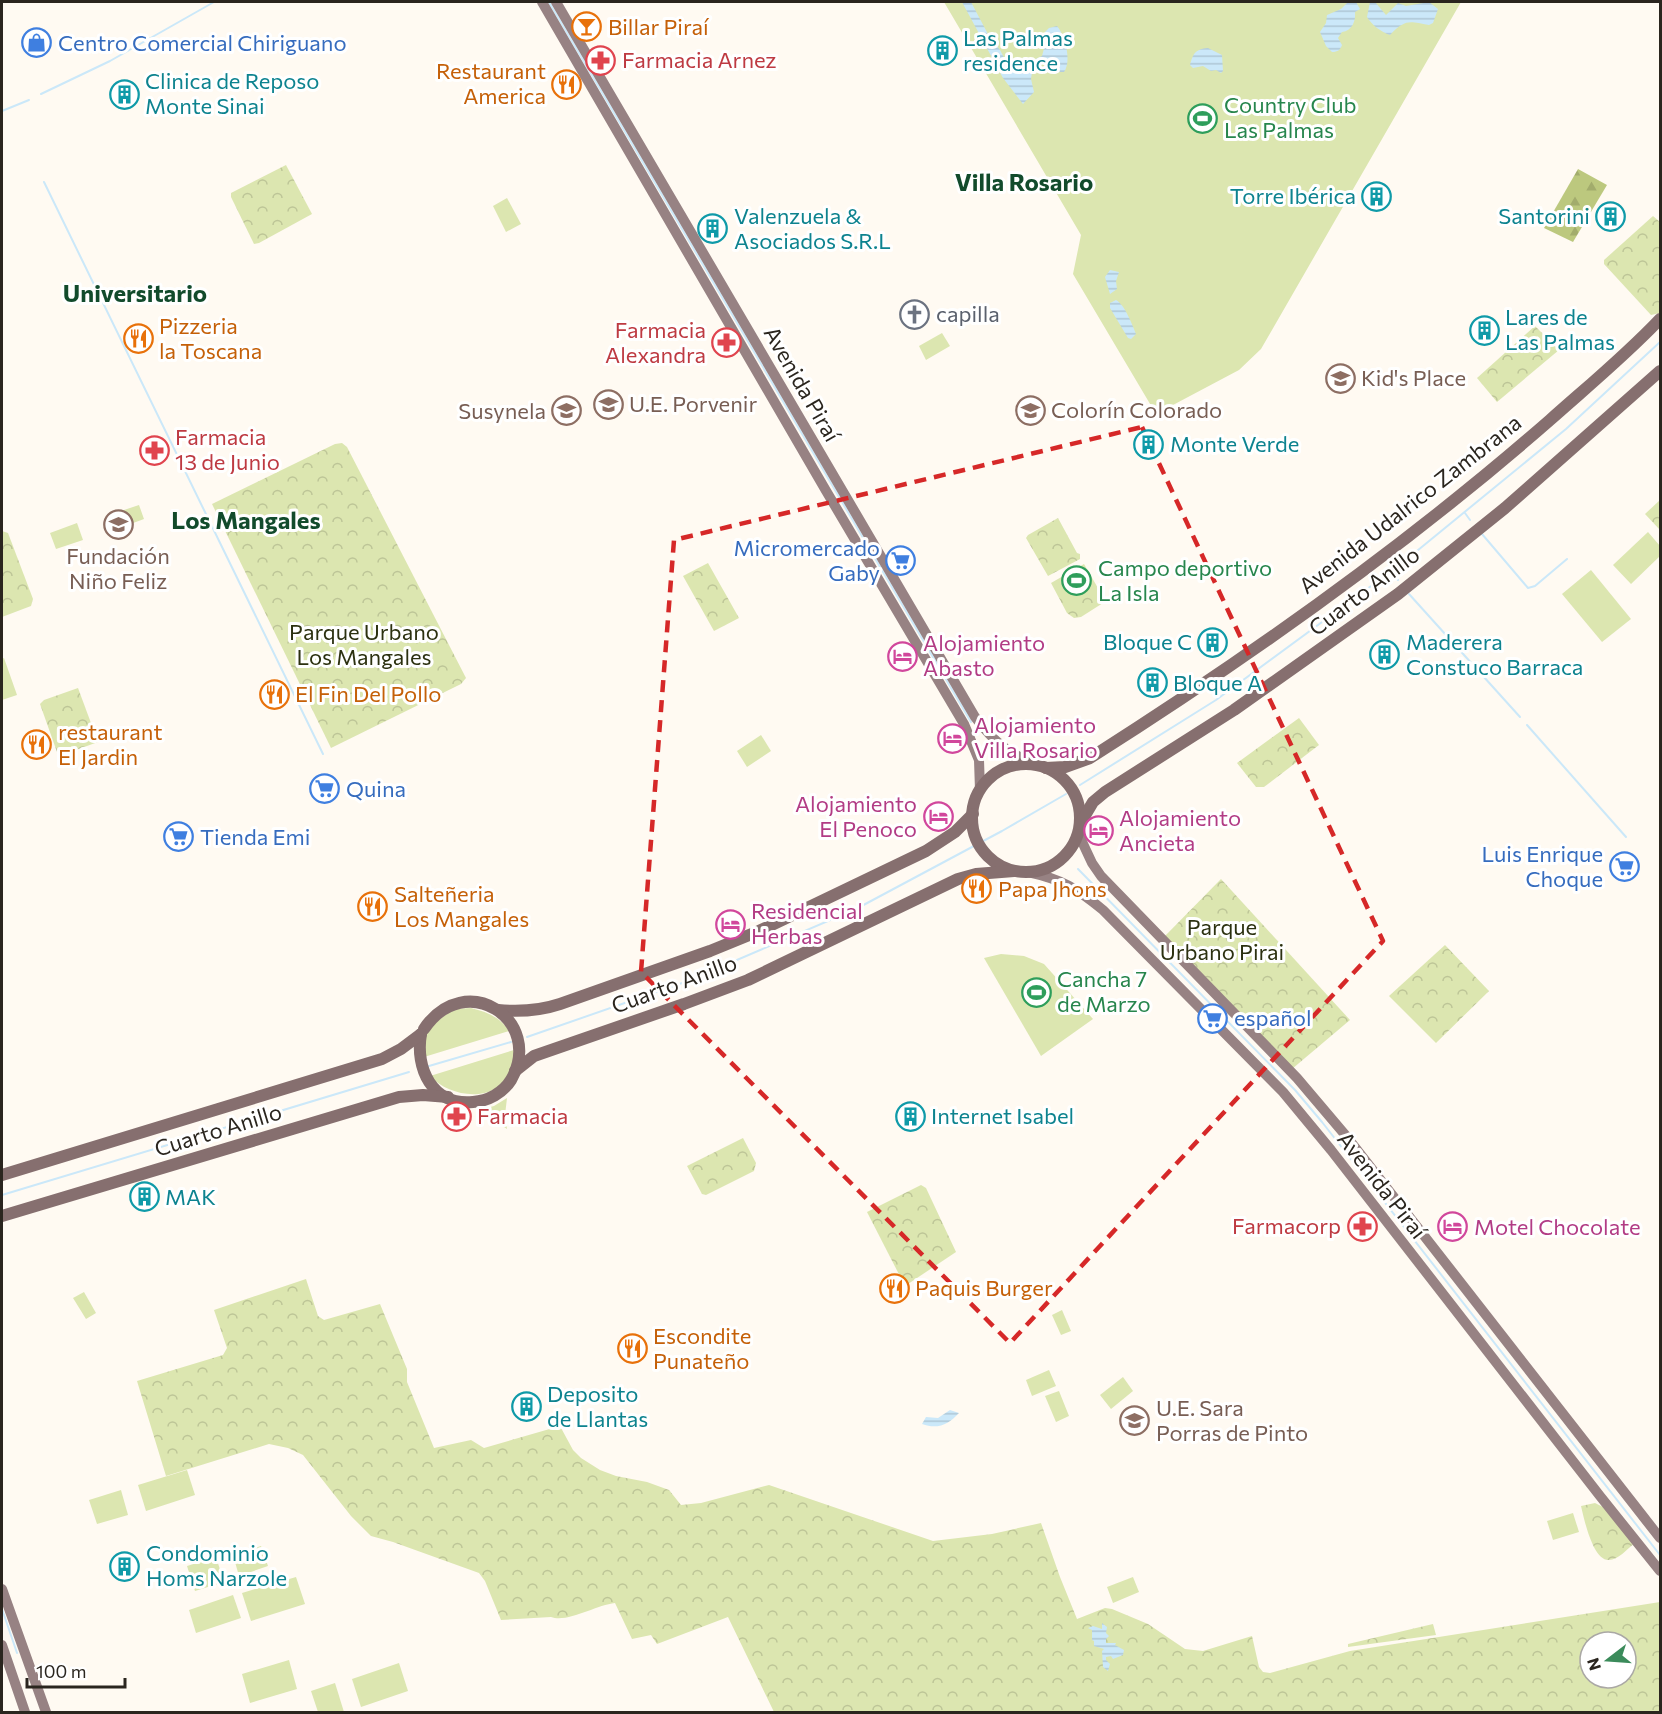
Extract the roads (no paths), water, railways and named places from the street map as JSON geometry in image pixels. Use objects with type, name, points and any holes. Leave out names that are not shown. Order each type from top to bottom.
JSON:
[{"type":"highway","name":"Avenida Udalrico Zambrana","points":[[1041,766],[1065,767],[1090,758],[1283,630],[1382,558],[1482,479],[1660,319]]},
{"type":"highway","name":"Cuarto Anillo","points":[[1079,829],[1093,802],[1105,792],[1234,710],[1398,594],[1505,508],[1660,371]]},
{"type":"highway","points":[[1023,764],[1041,766],[1064,780],[1077,801],[1079,829],[1068,853],[1050,867],[1028,872],[1014,871],[986,854],[979,843],[974,830],[972,814],[975,802],[980,790],[988,780],[1005,769],[1023,764]]},
{"type":"highway","name":"Cuarto Anillo","points":[[498,1010],[520,1012],[551,1007],[678,963],[759,931],[926,851],[955,832],[972,814]]},
{"type":"highway","name":"Cuarto Anillo","points":[[515,1071],[534,1056],[748,980],[958,879],[976,874],[1014,871]]},
{"type":"highway","points":[[479,1002],[498,1010],[514,1029],[520,1051],[509,1083],[491,1098],[468,1102],[440,1093],[427,1079],[420,1059],[418,1047],[422,1031],[437,1013],[455,1003],[479,1002]]},
{"type":"highway","name":"Cuarto Anillo","points":[[2,1175],[382,1059],[400,1049],[422,1031]]},
{"type":"highway","name":"Cuarto Anillo","points":[[2,1216],[399,1097],[423,1095],[448,1097]]},
{"type":"main road","name":"Avenida Piraí","points":[[542,2],[606,98]]},
{"type":"main road","name":"Avenida Piraí","points":[[556,2],[606,98],[964,724],[979,760],[980,790]]},
{"type":"main road","name":"Avenida Piraí","points":[[743,335],[975,717],[989,736],[1003,748],[1041,766]]},
{"type":"main road","name":"Avenida Piraí","points":[[1079,829],[1092,863],[1101,876],[1297,1078],[1347,1137],[1660,1538]]},
{"type":"main road","name":"Avenida Piraí","points":[[1028,872],[1063,882],[1079,890],[1103,910],[1283,1092],[1331,1150],[1660,1571]]},
{"type":"main road","points":[[2,1589],[46,1713]]},
{"type":"main road","points":[[2,1645],[26,1713]]},
{"type":"water","points":[[962,2],[971,2],[1009,67],[1015,69],[1042,56],[1046,41],[1045,32],[1057,26],[1063,35],[1066,48],[1067,61],[1064,72],[1059,72],[1044,62],[1033,66],[1031,79],[1034,92],[1023,104],[1003,78]]},
{"type":"water","points":[[1348,2],[1356,2],[1360,9],[1355,12],[1351,28],[1342,32],[1338,38],[1342,45],[1337,51],[1332,52],[1326,46],[1320,32],[1326,23],[1327,15],[1341,9]]},
{"type":"water","points":[[1370,2],[1375,2],[1386,15],[1398,3],[1406,6],[1429,2],[1438,9],[1433,23],[1429,25],[1408,22],[1390,35],[1377,28],[1367,17]]},
{"type":"water","points":[[1208,48],[1222,55],[1223,71],[1221,73],[1203,66],[1193,68],[1190,65],[1195,53]]},
{"type":"water","points":[[1110,270],[1119,272],[1116,281],[1117,289],[1110,294],[1105,277]]},
{"type":"water","points":[[1116,300],[1125,310],[1136,334],[1131,339],[1128,338],[1110,308],[1110,303]]},
{"type":"water","points":[[950,1410],[959,1413],[947,1423],[938,1426],[922,1424],[926,1417],[938,1418]]},
{"type":"water","points":[[1102,1623],[1107,1627],[1106,1633],[1109,1636],[1106,1643],[1116,1643],[1115,1645],[1124,1650],[1123,1655],[1113,1659],[1111,1656],[1106,1657],[1110,1664],[1108,1671],[1103,1667],[1102,1651],[1104,1649],[1094,1646],[1092,1630],[1088,1628],[1093,1626],[1102,1629]]},
{"type":"waterway","points":[[41,94],[110,61],[214,2]]},
{"type":"waterway","points":[[549,2],[971,722]]},
{"type":"waterway","points":[[2,111],[29,100]]},
{"type":"waterway","points":[[44,182],[323,754]]},
{"type":"waterway","points":[[1080,785],[1216,700],[1401,564],[1566,429],[1660,342]]},
{"type":"waterway","points":[[1465,513],[1470,520]]},
{"type":"waterway","points":[[1482,534],[1528,588],[1535,586],[1567,559]]},
{"type":"waterway","points":[[1392,573],[1398,580]]},
{"type":"waterway","points":[[1409,594],[1520,717]]},
{"type":"waterway","points":[[1527,725],[1626,837]]},
{"type":"waterway","points":[[527,1037],[688,981],[856,909],[1066,794]]},
{"type":"waterway","points":[[1078,869],[1295,1090],[1660,1555]]},
{"type":"waterway","points":[[429,1066],[511,1042]]},
{"type":"waterway","points":[[2,1195],[409,1072]]},
{"type":"waterway","points":[[2,1609],[17,1653]]},
{"type":"place","name":"Billar Piraí","points":[[587,27]]},
{"type":"place","name":"Centro Comercial Chiriguano","points":[[37,43]]},
{"type":"place","name":"Las Palmas residence","points":[[942,51]]},
{"type":"place","name":"Farmacia Arnez","points":[[601,60]]},
{"type":"place","name":"Restaurant America","points":[[567,84]]},
{"type":"place","name":"Clinica de Reposo Monte Sinai","points":[[124,94]]},
{"type":"place","name":"Country Club Las Palmas","points":[[1203,118]]},
{"type":"place","name":"Torre Ibérica","points":[[1377,196]]},
{"type":"place","name":"Santorini","points":[[1611,216]]},
{"type":"place","name":"Valenzuela & Asociados S.R.L","points":[[713,229]]},
{"type":"place","name":"capilla","points":[[915,314]]},
{"type":"place","name":"Lares de Las Palmas","points":[[1484,330]]},
{"type":"place","name":"Pizzeria la Toscana","points":[[138,339]]},
{"type":"place","name":"Farmacia Alexandra","points":[[727,343]]},
{"type":"place","name":"Kid's Place","points":[[1340,378]]},
{"type":"place","name":"U.E. Porvenir","points":[[608,404]]},
{"type":"place","name":"Colorín Colorado","points":[[1030,410]]},
{"type":"place","name":"Susynela","points":[[567,411]]},
{"type":"place","name":"Monte Verde","points":[[1149,444]]},
{"type":"place","name":"Farmacia 13 de Junio","points":[[154,450]]},
{"type":"place","name":"Fundación Niño Feliz","points":[[118,524]]},
{"type":"place","name":"Micromercado Gaby","points":[[901,561]]},
{"type":"place","name":"Campo deportivo La Isla","points":[[1077,581]]},
{"type":"place","name":"Bloque C","points":[[1213,642]]},
{"type":"place","name":"Maderera Constuco Barraca","points":[[1385,655]]},
{"type":"place","name":"Alojamiento Abasto","points":[[902,656]]},
{"type":"place","name":"Bloque A","points":[[1152,683]]},
{"type":"place","name":"El Fin Del Pollo","points":[[274,694]]},
{"type":"place","name":"Alojamiento Villa Rosario","points":[[953,738]]},
{"type":"place","name":"restaurant El Jardin","points":[[37,745]]},
{"type":"place","name":"Quina","points":[[325,789]]},
{"type":"place","name":"Alojamiento El Penoco","points":[[938,817]]},
{"type":"place","name":"Alojamiento Ancieta","points":[[1098,831]]},
{"type":"place","name":"Tienda Emi","points":[[179,837]]},
{"type":"place","name":"Luis Enrique Choque","points":[[1624,867]]},
{"type":"place","name":"Papa Jhons","points":[[977,889]]},
{"type":"place","name":"Salteñeria Los Mangales","points":[[373,907]]},
{"type":"place","name":"Residencial Herbas","points":[[730,924]]},
{"type":"place","name":"Cancha 7 de Marzo","points":[[1036,992]]},
{"type":"place","name":"español","points":[[1213,1018]]},
{"type":"place","name":"Farmacia","points":[[456,1116]]},
{"type":"place","name":"Internet Isabel","points":[[910,1116]]},
{"type":"place","name":"MAK","points":[[144,1197]]},
{"type":"place","name":"Farmacorp","points":[[1362,1226]]},
{"type":"place","name":"Motel Chocolate","points":[[1453,1227]]},
{"type":"place","name":"Paquis Burger","points":[[894,1288]]},
{"type":"place","name":"Escondite Punateño","points":[[632,1349]]},
{"type":"place","name":"Deposito de Llantas","points":[[526,1407]]},
{"type":"place","name":"U.E. Sara Porras de Pinto","points":[[1135,1421]]},
{"type":"place","name":"Condominio Homs Narzole","points":[[125,1566]]},
{"type":"district","name":"Villa Rosario","points":[[1024,183]]},
{"type":"district","name":"Universitario","points":[[135,294]]},
{"type":"district","name":"Los Mangales","points":[[246,521]]},
{"type":"park label","name":"Parque Urbano Los Mangales","points":[[364,644]]},
{"type":"park label","name":"Parque Urbano Pirai","points":[[1222,940]]}]
